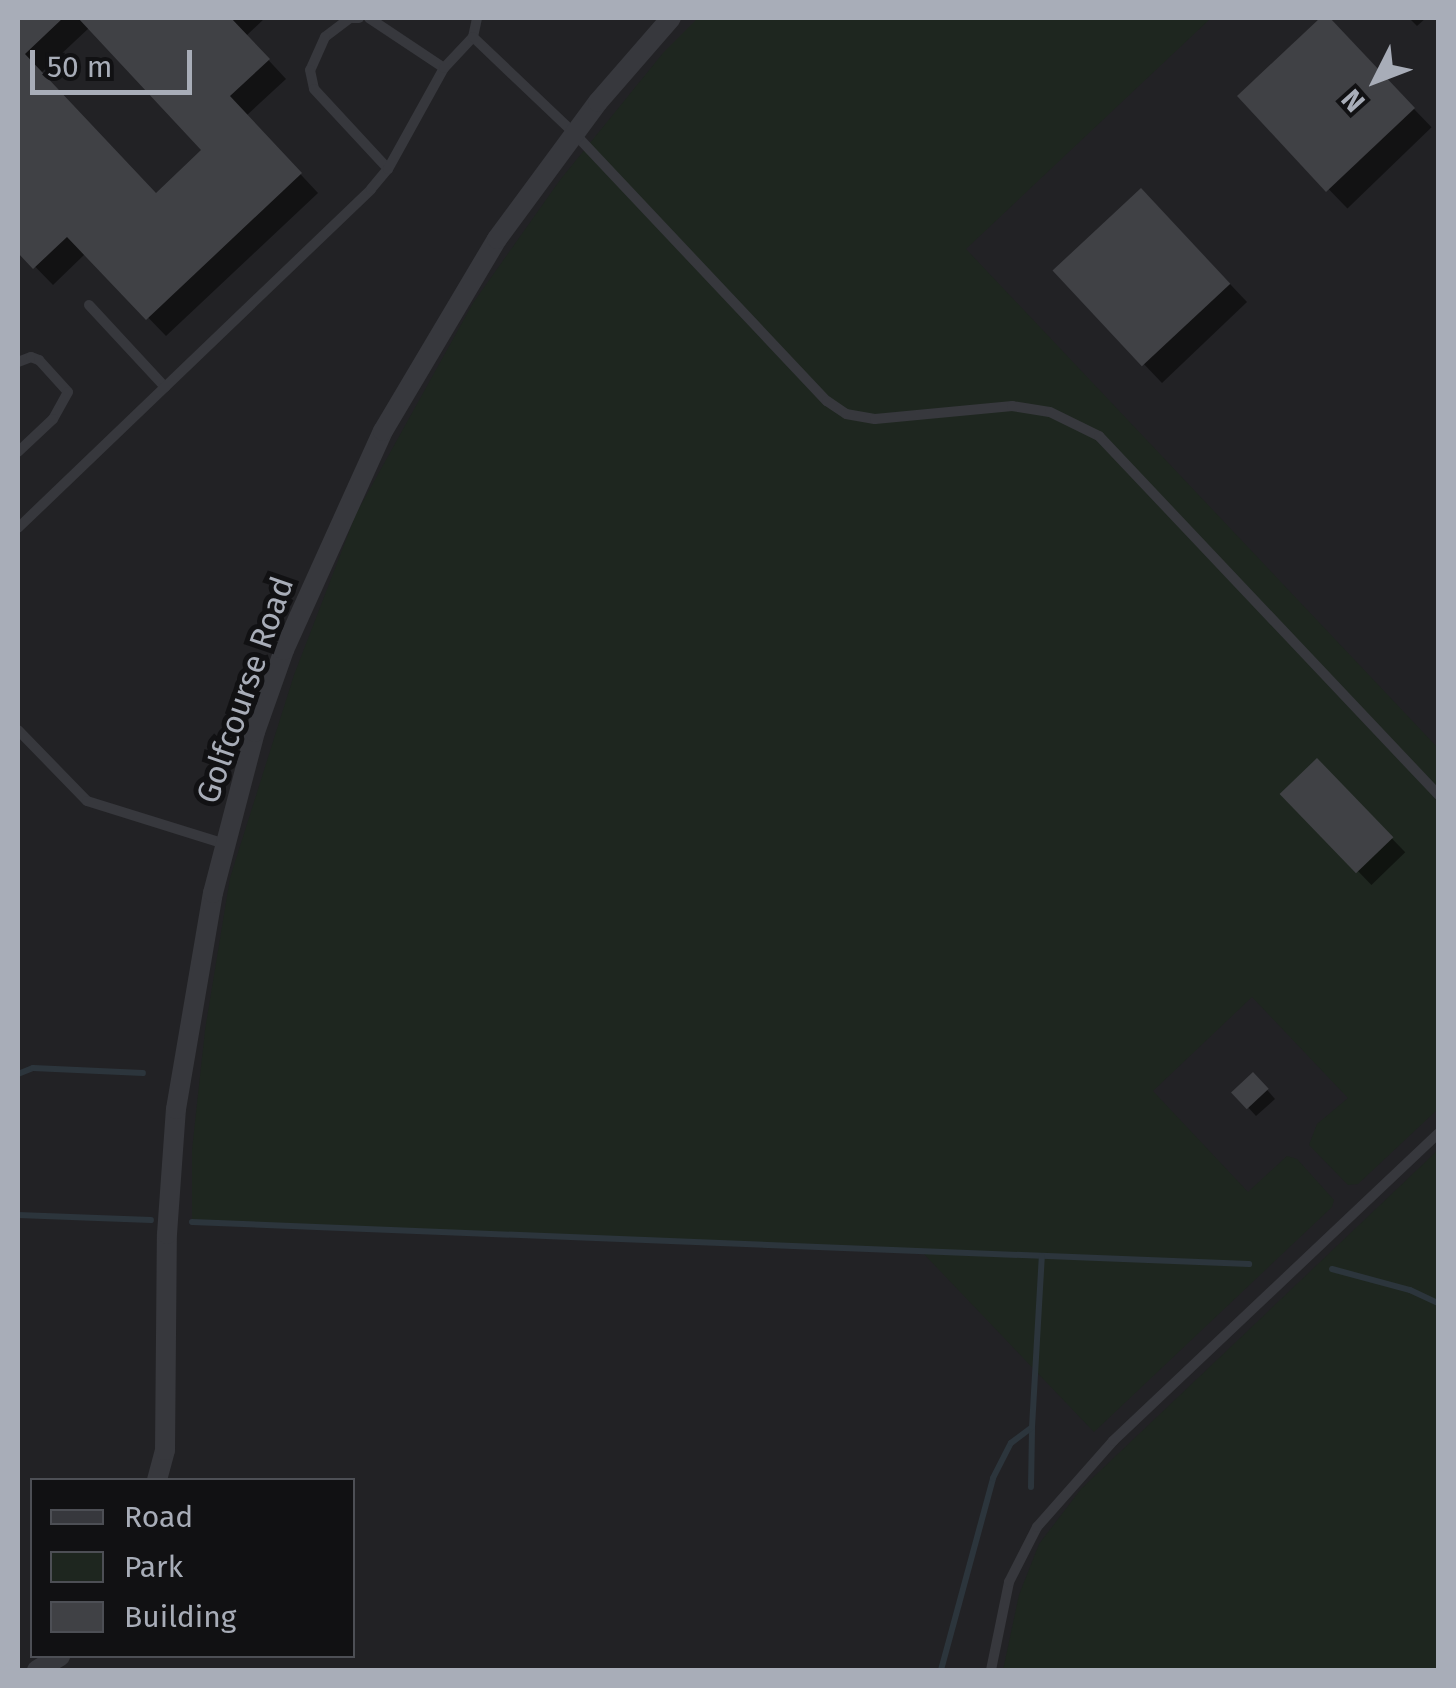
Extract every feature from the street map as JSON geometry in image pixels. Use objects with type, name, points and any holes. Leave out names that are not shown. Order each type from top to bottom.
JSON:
[{"type":"street","name":"Golfcourse Road","points":[[158,1478],[165,1450],[167,1234],[176,1109],[213,893],[256,732],[284,650],[383,431],[498,239],[574,134],[671,18]]},
{"type":"lane","points":[[359,18],[350,18],[325,37],[310,70],[314,90],[388,169]]},
{"type":"lane","points":[[369,18],[444,68]]},
{"type":"lane","points":[[18,528],[388,169],[444,68],[473,37],[477,18]]},
{"type":"lane","points":[[473,37],[574,134],[827,401],[846,414],[875,419],[1012,406],[1050,412],[1098,436],[1438,795]]},
{"type":"lane","points":[[89,305],[164,387]]},
{"type":"lane","points":[[18,362],[31,357],[39,360],[68,392],[53,419],[18,452]]},
{"type":"lane","points":[[18,730],[87,801],[226,844]]},
{"type":"lane","points":[[990,1670],[1009,1582],[1037,1528],[1113,1441],[1438,1134]]},
{"type":"shaded area","points":[[18,18],[1438,18],[1438,1670],[18,1670]]},
{"type":"green space","points":[[698,18],[1211,18],[966,249],[1438,748],[1438,1109],[1358,1184],[1348,1185],[1309,1145],[1317,1124],[1348,1098],[1252,997],[1153,1091],[1248,1192],[1287,1156],[1297,1159],[1334,1200],[1332,1207],[1094,1432],[921,1251],[192,1222],[192,1150],[205,1030],[230,878],[294,675],[356,514],[473,303],[560,180],[663,53]]},
{"type":"green space","points":[[1438,1150],[1438,1670],[1003,1670],[1019,1595],[1039,1544],[1081,1489]]},
{"type":"building","points":[[18,18],[63,18],[25,54],[156,193],[201,150],[78,18],[231,18],[270,59],[230,96],[302,173],[146,320],[67,237],[33,269],[18,253]]},
{"type":"building","points":[[1320,18],[1330,18],[1415,108],[1326,192],[1237,96]]},
{"type":"building","points":[[1141,188],[1230,284],[1142,366],[1053,271]]},
{"type":"building","points":[[1317,758],[1393,837],[1356,873],[1280,794]]},
{"type":"building","points":[[1253,1072],[1269,1089],[1247,1109],[1231,1092]]},
{"type":"waterway","points":[[18,1074],[33,1068],[143,1073]]},
{"type":"waterway","points":[[18,1215],[151,1220]]},
{"type":"waterway","points":[[192,1222],[1249,1264]]},
{"type":"waterway","points":[[941,1670],[993,1478],[1011,1443],[1032,1427],[1042,1256]]},
{"type":"waterway","points":[[1332,1269],[1410,1290],[1438,1303]]},
{"type":"waterway","points":[[1031,1487],[1032,1428]]}]
